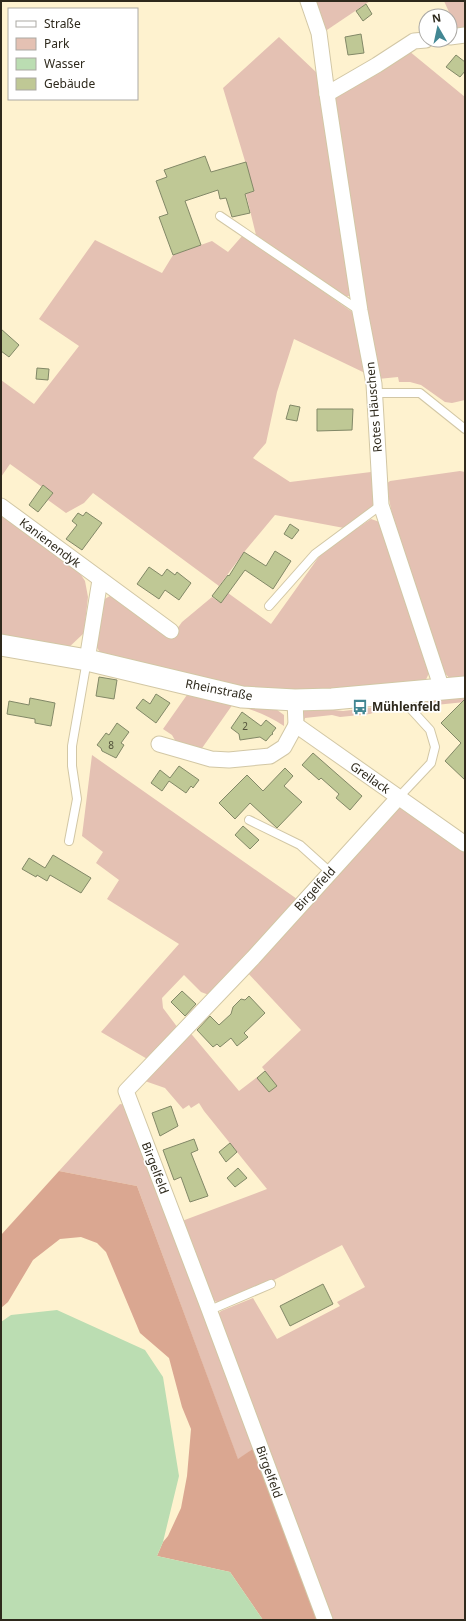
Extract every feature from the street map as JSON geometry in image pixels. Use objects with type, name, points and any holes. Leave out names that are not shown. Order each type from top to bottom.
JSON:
[{"type":"main road","name":"Rheinstraße","points":[[1,645],[87,660],[242,697],[294,700],[332,699],[465,687]]},
{"type":"street","name":"Rotes Häuschen","points":[[308,1],[319,34],[326,94],[374,393],[381,505],[442,689]]},
{"type":"street","points":[[326,94],[377,65],[414,41],[418,41]]},
{"type":"street","name":"Kanienendyk","points":[[1,506],[171,631]]},
{"type":"street","points":[[87,660],[100,580]]},
{"type":"street","points":[[159,744],[211,759],[229,760],[270,756],[284,747],[296,725],[294,700]]},
{"type":"street","name":"Greilack","points":[[296,725],[465,844]]},
{"type":"street","name":"Birgelfeld","points":[[325,1620],[210,1310],[126,1091],[253,958],[398,798]]},
{"type":"lane","points":[[220,216],[360,311]]},
{"type":"lane","points":[[374,393],[420,393],[465,429]]},
{"type":"lane","points":[[269,606],[315,554],[381,505]]},
{"type":"lane","points":[[69,841],[77,799],[72,766],[72,746],[87,660]]},
{"type":"lane","points":[[397,694],[430,730],[435,747],[431,763],[398,798]]},
{"type":"lane","points":[[249,820],[300,845],[330,872]]},
{"type":"lane","points":[[210,1310],[271,1284]]},
{"type":"green space","points":[[313,1],[370,1],[324,32]]},
{"type":"green space","points":[[444,1],[465,1],[465,32],[458,32],[458,8],[447,8]]},
{"type":"green space","points":[[279,37],[317,73],[352,295],[345,297],[256,235],[246,194],[254,191],[223,88]]},
{"type":"green space","points":[[409,51],[465,97],[465,400],[452,403],[445,402],[421,385],[410,382],[399,382],[398,377],[378,379],[335,95]]},
{"type":"green space","points":[[243,235],[355,314],[365,373],[294,339],[277,392],[266,443],[253,458],[290,482],[371,472],[377,505],[344,528],[275,515],[245,551],[219,586],[93,493],[84,503],[66,513],[48,500],[53,493],[10,464],[1,477],[1,380],[34,404],[79,346],[39,319],[95,240],[162,273],[173,255],[212,241],[228,252]]},
{"type":"green space","points":[[460,471],[465,472],[465,680],[453,682],[441,669],[393,519],[386,484],[390,481]]},
{"type":"green space","points":[[1,510],[72,561],[85,581],[88,597],[84,633],[66,650],[1,639]]},
{"type":"green space","points":[[371,519],[380,522],[429,673],[424,684],[327,693],[248,691],[103,657],[96,646],[103,600],[115,593],[172,636],[182,622],[212,597],[221,603],[228,593],[271,624],[323,551]]},
{"type":"green space","points":[[189,692],[273,707],[284,715],[284,726],[259,713],[233,704],[200,751],[176,742],[172,735],[163,729]]},
{"type":"green space","points":[[465,693],[465,702],[416,707],[417,698]]},
{"type":"green space","points":[[391,703],[400,709],[340,717],[332,715],[305,718],[303,725],[299,712],[307,707],[343,711],[369,708]]},
{"type":"green space","points":[[92,755],[297,899],[209,995],[201,992],[184,975],[162,998],[163,1008],[178,1028],[149,1060],[101,1032],[179,944],[107,899],[119,880],[96,863],[103,852],[82,836]]},
{"type":"green space","points":[[397,806],[465,851],[465,1620],[330,1620],[217,1315],[221,1311],[253,1298],[277,1339],[340,1306],[337,1302],[365,1287],[342,1245],[272,1281],[220,1303],[211,1300],[182,1221],[267,1189],[199,1103],[191,1108],[189,1105],[183,1109],[165,1088],[142,1080],[188,1030],[239,1091],[265,1071],[262,1067],[301,1030],[246,971]]},
{"type":"green space","points":[[120,1104],[126,1105],[254,1448],[238,1460],[137,1186],[59,1171]]},
{"type":"shaded area","points":[[59,1171],[137,1186],[238,1459],[254,1448],[318,1620],[263,1620],[230,1572],[157,1556],[181,1508],[187,1476],[191,1429],[182,1407],[169,1358],[140,1333],[106,1252],[97,1243],[81,1237],[60,1239],[33,1260],[8,1302],[1,1308],[1,1235]]},
{"type":"water","points":[[57,1310],[145,1350],[163,1377],[179,1476],[163,1542],[157,1556],[230,1572],[263,1620],[1,1620],[1,1322],[11,1315]]},
{"type":"building","points":[[366,4],[372,14],[363,21],[356,11]]},
{"type":"building","points":[[361,34],[364,53],[348,55],[345,37]]},
{"type":"building","points":[[456,55],[465,62],[465,71],[460,77],[446,67]]},
{"type":"building","points":[[205,156],[211,172],[246,162],[254,191],[245,194],[250,213],[232,217],[226,198],[220,199],[218,190],[185,201],[201,245],[173,255],[159,217],[168,214],[156,181],[167,177],[164,170]]},
{"type":"building","points":[[1,329],[19,345],[9,357],[1,351]]},
{"type":"building","points":[[37,368],[49,369],[48,380],[36,379]]},
{"type":"building","points":[[290,405],[300,407],[297,421],[286,419]]},
{"type":"building","points":[[317,409],[353,409],[352,430],[317,431]]},
{"type":"building","points":[[43,485],[53,493],[38,512],[29,505]]},
{"type":"building","points":[[86,512],[102,523],[82,550],[66,539],[77,525],[72,521],[78,513],[83,516]]},
{"type":"building","points":[[290,524],[299,530],[292,539],[284,534]]},
{"type":"building","points":[[275,551],[291,561],[273,589],[245,570],[221,603],[212,596],[228,575],[229,576],[244,552],[266,566]]},
{"type":"building","points":[[149,567],[162,576],[167,569],[175,575],[177,572],[191,583],[179,600],[165,590],[159,599],[137,584]]},
{"type":"building","points":[[99,677],[117,680],[114,699],[96,696]]},
{"type":"building","points":[[156,694],[170,703],[156,723],[136,708],[143,699],[150,704]]},
{"type":"building","points":[[30,698],[55,703],[51,726],[35,723],[35,719],[7,714],[9,701],[29,705]]},
{"type":"building","points":[[465,699],[465,780],[445,761],[461,743],[441,723]]},
{"type":"building","points":[[242,712],[261,726],[266,720],[276,728],[272,733],[273,734],[266,741],[260,737],[240,740],[239,734],[231,728]]},
{"type":"building","points":[[117,723],[129,732],[121,743],[124,745],[116,758],[102,751],[97,745],[106,733],[109,735]]},
{"type":"building","points":[[313,753],[362,796],[350,810],[336,798],[339,794],[321,778],[319,780],[302,765]]},
{"type":"building","points":[[179,766],[199,780],[193,788],[191,786],[186,793],[169,781],[162,791],[151,783],[160,770],[170,778]]},
{"type":"building","points":[[285,768],[293,776],[284,786],[302,802],[277,828],[250,803],[235,819],[219,803],[247,775],[263,791]]},
{"type":"building","points":[[243,826],[259,840],[250,849],[235,835]]},
{"type":"building","points":[[53,855],[91,878],[81,893],[50,875],[47,881],[22,869],[29,858],[45,868]]},
{"type":"building","points":[[182,991],[196,1004],[185,1016],[171,1002]]},
{"type":"building","points":[[249,996],[265,1013],[244,1033],[248,1037],[237,1046],[231,1038],[220,1047],[217,1044],[213,1047],[197,1030],[210,1016],[219,1025],[231,1014],[233,1007],[241,999],[245,1000]]},
{"type":"building","points":[[265,1071],[277,1086],[269,1092],[257,1078]]},
{"type":"building","points":[[171,1106],[178,1126],[160,1136],[152,1113]]},
{"type":"building","points":[[194,1139],[198,1150],[191,1153],[208,1196],[190,1202],[181,1177],[174,1180],[163,1150]]},
{"type":"building","points":[[230,1143],[237,1152],[226,1162],[219,1152]]},
{"type":"building","points":[[238,1168],[247,1178],[235,1187],[227,1178]]},
{"type":"building","points":[[323,1284],[333,1304],[290,1326],[280,1306]]},
{"type":"place","name":"Mühlenfeld","points":[[360,707]]}]
